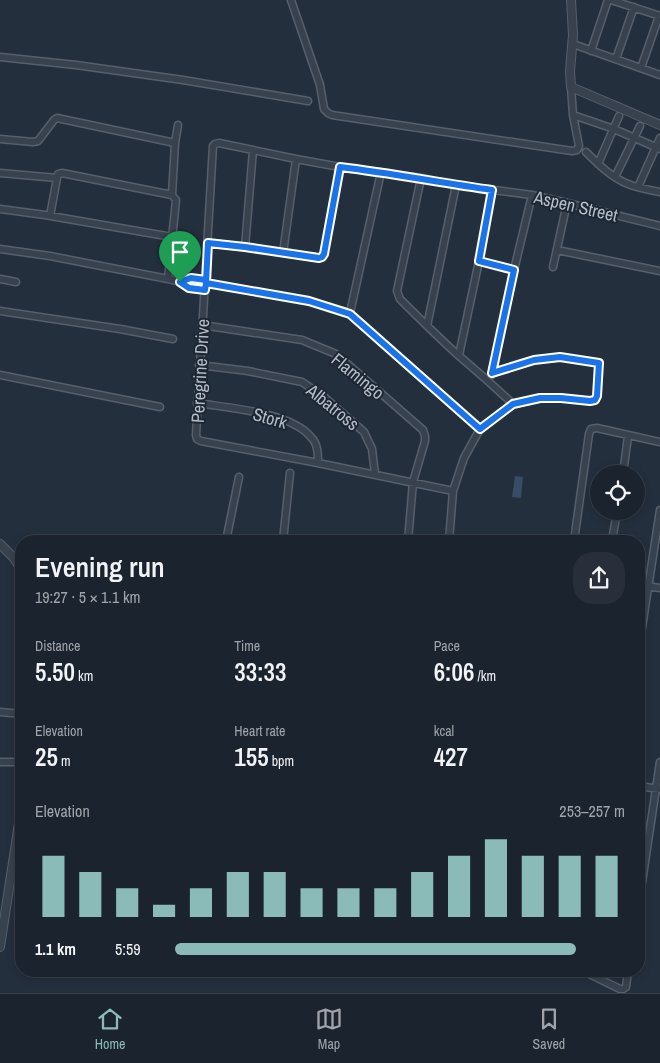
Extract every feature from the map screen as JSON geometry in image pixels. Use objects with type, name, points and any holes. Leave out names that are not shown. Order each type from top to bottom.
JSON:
[{"type":"street","points":[[291,0],[320,85],[324,109],[328,113],[572,151],[577,150],[579,146],[573,115],[570,71],[573,44],[570,0]]},
{"type":"street","points":[[591,50],[609,0],[660,16],[641,68]]},
{"type":"street","points":[[616,59],[634,7]]},
{"type":"street","points":[[573,44],[660,75]]},
{"type":"street","points":[[0,58],[76,65],[183,80],[308,101]]},
{"type":"street","points":[[571,87],[660,125]]},
{"type":"street","points":[[573,115],[614,129],[658,148]]},
{"type":"street","points":[[598,164],[619,116]]},
{"type":"street","points":[[0,139],[38,141],[57,118],[175,143]]},
{"type":"street","points":[[168,278],[176,200],[172,194],[178,125]]},
{"type":"street","points":[[615,177],[640,126]]},
{"type":"street","points":[[638,187],[658,148],[660,138]]},
{"type":"street","name":"Peregrine Drive","points":[[453,490],[197,439],[213,146],[219,144],[340,167],[492,190]]},
{"type":"street","points":[[245,247],[253,150]]},
{"type":"street","points":[[586,152],[598,164],[623,182],[660,192]]},
{"type":"street","points":[[283,253],[296,159]]},
{"type":"street","points":[[208,243],[322,257],[340,167]]},
{"type":"street","points":[[50,216],[58,174],[62,172],[172,194]]},
{"type":"street","points":[[350,314],[381,172]]},
{"type":"street","points":[[0,173],[57,178]]},
{"type":"street","points":[[421,178],[397,291],[400,299],[458,355],[513,404]]},
{"type":"street","points":[[427,326],[456,185]]},
{"type":"street","points":[[458,355],[479,261],[492,190]]},
{"type":"street","name":"Aspen Street","points":[[492,190],[532,195],[660,226]]},
{"type":"street","points":[[489,381],[532,195]]},
{"type":"street","points":[[553,267],[567,203]]},
{"type":"street","points":[[0,210],[50,216],[172,237]]},
{"type":"street","points":[[0,249],[50,256],[168,278],[180,282],[189,288],[205,284]]},
{"type":"street","points":[[557,250],[660,271]]},
{"type":"street","points":[[479,261],[514,270]]},
{"type":"street","points":[[180,282],[191,278],[205,284],[309,301],[350,314],[480,429]]},
{"type":"street","points":[[0,279],[16,282]]},
{"type":"street","points":[[0,311],[103,326],[173,339]]},
{"type":"street","name":"Flamingo","points":[[202,325],[302,340],[336,354],[423,430],[425,441],[413,482],[409,535]]},
{"type":"street","points":[[449,535],[453,490],[464,458],[480,429],[513,404],[540,398],[590,401],[595,400],[597,396],[599,363],[560,357],[534,360],[492,373]]},
{"type":"street","name":"Albatross","points":[[200,365],[248,371],[302,382],[324,397],[364,432],[372,449],[375,474]]},
{"type":"street","points":[[0,375],[160,407]]},
{"type":"street","name":"Stork","points":[[198,403],[271,415],[298,426],[312,437],[318,450],[318,462]]},
{"type":"street","points":[[575,535],[591,429],[597,428],[660,442]]},
{"type":"street","points":[[623,465],[628,436]]},
{"type":"street","points":[[285,535],[290,473]]},
{"type":"street","points":[[227,535],[239,477]]},
{"type":"street","points":[[645,610],[660,510]]},
{"type":"street","points":[[613,535],[616,520]]},
{"type":"street","points":[[0,544],[15,560]]},
{"type":"street","points":[[645,586],[660,588]]},
{"type":"street","points":[[0,712],[15,713]]},
{"type":"street","points":[[0,762],[15,762]]},
{"type":"street","points":[[645,866],[658,789],[660,762]]},
{"type":"street","points":[[645,787],[658,789]]},
{"type":"street","points":[[0,947],[15,849]]},
{"type":"street","points":[[597,977],[620,989],[626,987],[627,977]]},
{"type":"water","points":[[515,476],[523,477],[521,498],[512,497]]},
{"type":"route","points":[[180,282],[189,288],[205,290],[206,283],[208,243],[322,257],[340,167],[492,190],[479,261],[514,270],[492,373],[534,360],[560,357],[599,363],[597,396],[595,400],[590,401],[540,398],[513,404],[480,429],[350,314],[309,301],[206,283],[206,280],[191,278],[180,282]]}]
